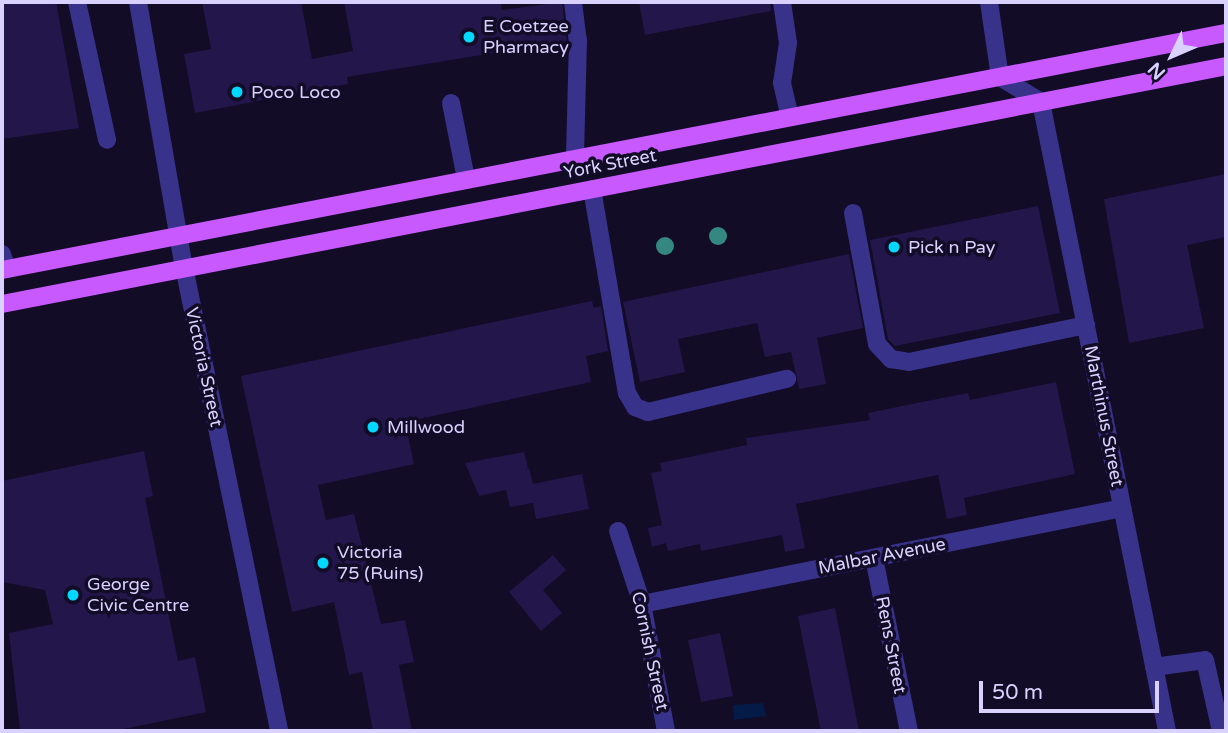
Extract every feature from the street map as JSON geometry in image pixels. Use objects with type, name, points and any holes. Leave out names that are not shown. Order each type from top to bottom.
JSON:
[{"type":"main road","name":"York Street","points":[[4,264],[180,234],[789,114],[1226,33]]},
{"type":"main road","name":"York Street","points":[[2,304],[1226,65]]},
{"type":"street","points":[[77,2],[107,140]]},
{"type":"street","name":"Victoria Street","points":[[138,2],[184,267],[279,731]]},
{"type":"street","points":[[573,2],[578,40],[575,157]]},
{"type":"street","points":[[782,2],[788,43],[782,83],[789,114]]},
{"type":"street","points":[[989,2],[1000,77],[1041,102]]},
{"type":"street","name":"Marthinus Street","points":[[1041,102],[1167,731]]},
{"type":"street","points":[[451,103],[466,179]]},
{"type":"street","points":[[592,190],[627,393],[635,407],[648,412],[788,379]]},
{"type":"street","points":[[853,213],[877,344],[891,359],[909,362],[1086,325]]},
{"type":"street","name":"Malbar Avenue","points":[[642,604],[1123,508]]},
{"type":"street","name":"Cornish Street","points":[[618,531],[642,604],[666,731]]},
{"type":"street","name":"Rens Street","points":[[874,558],[909,731]]},
{"type":"street","points":[[1154,667],[1205,660],[1221,731]]},
{"type":"water","points":[[763,703],[766,716],[734,720],[733,705]]},
{"type":"building","points":[[2,2],[56,2],[79,128],[2,139]]},
{"type":"building","points":[[202,2],[301,2],[312,59],[353,51],[344,2],[501,2],[502,10],[562,2],[567,41],[347,77],[348,84],[195,113],[184,54],[211,49]]},
{"type":"building","points":[[639,2],[770,2],[771,11],[645,35]]},
{"type":"building","points":[[1226,174],[1226,237],[1187,245],[1204,328],[1129,343],[1104,199]]},
{"type":"building","points":[[1038,206],[1060,313],[895,346],[888,339],[870,240]]},
{"type":"building","points":[[849,254],[863,328],[817,338],[826,384],[799,389],[791,352],[765,357],[757,323],[678,339],[685,372],[640,382],[623,302]]},
{"type":"building","points":[[592,301],[594,308],[601,306],[608,351],[586,356],[591,382],[405,422],[414,464],[318,485],[326,520],[354,514],[381,624],[405,620],[414,662],[399,665],[412,731],[373,731],[362,672],[349,675],[334,602],[292,612],[241,376]]},
{"type":"building","points":[[1056,382],[1075,474],[964,498],[967,515],[947,519],[938,475],[796,504],[805,548],[785,552],[782,535],[701,551],[700,544],[668,551],[666,543],[652,547],[648,528],[662,525],[651,473],[662,471],[660,463],[747,445],[746,438],[870,420],[868,413],[968,393],[970,400]]},
{"type":"building","points":[[144,451],[153,496],[145,498],[178,661],[195,657],[206,712],[114,731],[20,731],[9,633],[53,624],[45,590],[2,582],[2,481]]},
{"type":"building","points":[[524,452],[528,468],[515,471],[529,468],[533,484],[582,474],[589,509],[536,519],[533,503],[510,507],[506,490],[479,496],[465,463]]},
{"type":"building","points":[[553,555],[566,570],[543,590],[562,613],[541,631],[509,592]]},
{"type":"building","points":[[835,608],[859,731],[821,731],[798,616]]},
{"type":"building","points":[[720,633],[733,696],[701,702],[688,640]]},
{"type":"place","name":"E Coetzee Pharmacy","points":[[469,37]]},
{"type":"place","name":"Poco Loco","points":[[237,92]]},
{"type":"place","name":"Pick n Pay","points":[[894,247]]},
{"type":"place","name":"Millwood","points":[[373,427]]},
{"type":"place","name":"Victoria 75 (Ruins)","points":[[323,563]]},
{"type":"place","name":"George Civic Centre","points":[[73,595]]}]
